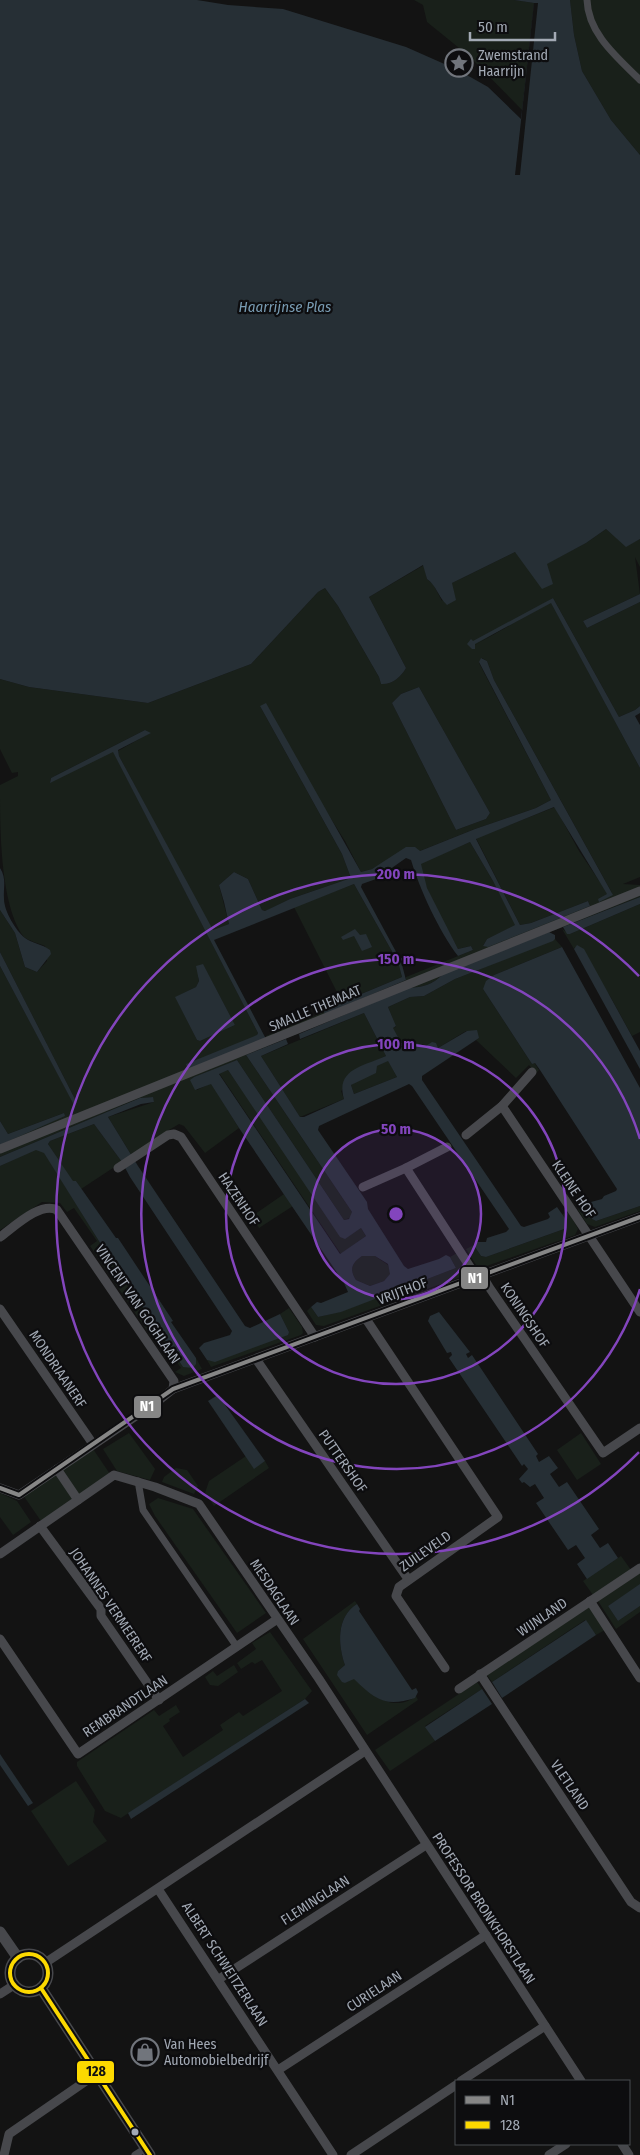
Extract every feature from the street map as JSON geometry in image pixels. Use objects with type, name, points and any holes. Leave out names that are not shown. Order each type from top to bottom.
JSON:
[{"type":"street","points":[[587,0],[593,27],[608,48],[640,80]]},
{"type":"street","name":"SMALLE THEMAAT","points":[[0,1150],[292,1033],[421,978],[556,926],[640,891]]},
{"type":"street","points":[[466,1135],[502,1106],[532,1072]]},
{"type":"street","name":"KLEINE HOF","points":[[502,1106],[640,1312]]},
{"type":"street","name":"HAZENHOF","points":[[118,1168],[168,1135],[174,1134],[181,1137],[315,1337]]},
{"type":"street","points":[[363,1187],[447,1147]]},
{"type":"street","name":"KONINGSHOF","points":[[406,1168],[472,1270],[484,1280],[603,1453],[640,1428]]},
{"type":"street","name":"VINCENT VAN GOGHLAAN","points":[[0,1237],[37,1211],[46,1207],[57,1210],[174,1382],[173,1389]]},
{"type":"street","name":"VRIJTHOF","points":[[173,1389],[640,1217]]},
{"type":"street","name":"MONDRIAANERF","points":[[0,1309],[93,1444]]},
{"type":"street","name":"ZUILEVELD","points":[[366,1319],[498,1517],[399,1587],[396,1596],[445,1668]]},
{"type":"street","name":"PUTTERSHOF","points":[[256,1359],[408,1579]]},
{"type":"street","points":[[0,1488],[19,1495],[173,1389]]},
{"type":"street","points":[[0,1554],[78,1500],[57,1469]]},
{"type":"street","name":"MESDAGLAAN","points":[[78,1500],[114,1475],[138,1481],[199,1504],[276,1620],[319,1679],[364,1751]]},
{"type":"street","points":[[138,1481],[143,1510],[237,1646]]},
{"type":"street","name":"JOHANNES VERMEERERF","points":[[40,1526],[101,1609],[101,1616],[159,1700]]},
{"type":"street","name":"WIJNLAND","points":[[458,1689],[640,1568]]},
{"type":"street","points":[[590,1601],[640,1678]]},
{"type":"street","name":"REMBRANDTLAAN","points":[[0,1639],[78,1754],[276,1620]]},
{"type":"street","name":"VLETLAND","points":[[480,1674],[631,1902],[640,1908]]},
{"type":"street","points":[[45,1964],[364,1751]]},
{"type":"street","name":"PROFESSOR BRONKHORSTLAAN","points":[[364,1751],[580,2080]]},
{"type":"street","name":"FLEMINGLAAN","points":[[219,1979],[426,1845]]},
{"type":"street","name":"ALBERT SCHWEITZERLAAN","points":[[158,1889],[333,2155]]},
{"type":"street","points":[[0,1932],[18,1958]]},
{"type":"street","name":"CURIELAAN","points":[[278,2070],[486,1935]]},
{"type":"street","points":[[30,1955],[41,1959],[45,1964],[47,1976],[41,1988],[30,1992],[24,1991],[14,1985],[11,1980],[11,1968],[18,1958],[30,1955]]},
{"type":"street","points":[[0,1994],[14,1985]]},
{"type":"street","points":[[41,1988],[148,2151],[135,2155]]},
{"type":"street","points":[[463,2080],[545,2026]]},
{"type":"street","points":[[4,2155],[9,2134],[96,2074]]},
{"type":"street","points":[[351,2155],[455,2086]]},
{"type":"street","points":[[549,2155],[564,2145]]},
{"type":"shaded area","points":[[414,0],[514,0],[534,3],[522,110],[469,56],[427,22],[423,5]]},
{"type":"shaded area","points":[[570,0],[640,0],[640,155],[611,120],[582,71],[574,35]]},
{"type":"shaded area","points":[[606,529],[626,546],[640,539],[640,567],[635,557],[640,594],[583,621],[587,628],[640,602],[640,706],[619,717],[553,598],[475,645],[551,602],[640,768],[640,877],[623,884],[640,885],[640,897],[443,974],[427,985],[408,988],[246,1055],[352,1212],[352,1217],[344,1220],[237,1060],[192,1078],[197,1090],[211,1083],[239,1128],[205,1153],[184,1126],[179,1124],[154,1139],[132,1156],[108,1117],[154,1102],[152,1097],[140,1098],[0,1157],[0,1145],[64,1113],[8,1134],[0,1121],[0,966],[74,1104],[77,1103],[0,952],[0,910],[15,933],[25,967],[37,972],[47,961],[45,946],[24,937],[16,923],[6,886],[1,843],[0,785],[18,776],[18,772],[12,773],[0,749],[0,679],[29,687],[148,703],[251,664],[318,592],[325,588],[338,606],[379,677],[381,684],[385,684],[399,677],[406,668],[369,597],[424,565],[427,579],[433,584],[442,601],[452,583],[515,552],[546,564],[586,543]],"holes":[[[482,658],[487,661],[494,680],[612,893],[608,894],[579,851],[555,807],[476,838],[520,925],[531,923],[588,901],[590,906],[483,946],[487,939],[516,925],[470,842],[421,863],[429,894],[458,949],[471,946],[473,950],[406,977],[406,980],[330,1012],[324,1012],[266,1036],[266,1038],[257,1035],[258,1033],[113,751],[50,782],[51,778],[145,730],[150,733],[118,751],[119,756],[212,931],[229,924],[219,885],[234,872],[248,879],[262,910],[266,911],[290,899],[351,878],[342,854],[260,706],[345,841],[361,872],[372,869],[388,860],[420,851],[475,829],[536,808],[551,800],[479,663]],[[419,687],[490,813],[486,819],[456,830],[392,703],[401,694]],[[203,965],[235,1025],[200,1041],[197,1040],[176,997],[196,987],[199,981],[198,978]]]},
{"type":"shaded area","points":[[354,884],[398,962],[402,977],[342,1002],[294,907]]},
{"type":"shaded area","points":[[640,904],[640,1032],[632,1036],[610,996],[575,947],[574,949],[562,929],[570,934]]},
{"type":"shaded area","points":[[555,939],[562,947],[494,975],[483,989],[532,1064],[534,1062],[539,1070],[536,1073],[529,1065],[516,1078],[476,1040],[479,1038],[466,1031],[438,1048],[416,1043],[407,1045],[399,1039],[392,1028],[396,1027],[388,1007],[410,997],[424,996],[455,979]]},
{"type":"shaded area","points":[[364,1013],[386,1056],[371,1063],[341,1091],[344,1099],[300,1117],[261,1056]]},
{"type":"shaded area","points":[[388,1060],[397,1077],[354,1094],[351,1085]]},
{"type":"shaded area","points":[[228,1070],[345,1238],[361,1228],[366,1236],[341,1254],[219,1073]]},
{"type":"shaded area","points":[[94,1124],[122,1162],[81,1189],[76,1181],[73,1182],[48,1144],[50,1141]]},
{"type":"shaded area","points":[[36,1149],[44,1152],[107,1254],[183,1367],[196,1364],[196,1358],[202,1369],[184,1376],[175,1372],[181,1368],[156,1331],[150,1335],[90,1246],[97,1241],[74,1208],[67,1212],[60,1203],[42,1202],[0,1230],[0,1166]]},
{"type":"shaded area","points":[[284,1194],[293,1206],[259,1228],[252,1216]]},
{"type":"shaded area","points":[[640,1206],[640,1211],[595,1227],[587,1224],[578,1210],[581,1207],[588,1217],[596,1221]]},
{"type":"shaded area","points":[[569,1212],[578,1229],[575,1235],[481,1268],[478,1268],[466,1249],[476,1244],[475,1247],[481,1256],[486,1257],[567,1228],[567,1221],[562,1214]]},
{"type":"shaded area","points":[[457,1253],[467,1272],[466,1275],[324,1326],[316,1325],[307,1311],[311,1307],[318,1317],[339,1312],[456,1268],[450,1257]]},
{"type":"shaded area","points":[[362,1256],[375,1256],[388,1265],[391,1274],[384,1281],[370,1286],[356,1280],[352,1269],[356,1261]]},
{"type":"shaded area","points":[[289,1308],[302,1327],[303,1333],[301,1335],[211,1367],[207,1360],[211,1361],[289,1332],[280,1314]]},
{"type":"shaded area","points":[[129,1433],[155,1469],[150,1480],[117,1471],[103,1449]]},
{"type":"shaded area","points":[[581,1433],[601,1464],[577,1480],[557,1450]]},
{"type":"shaded area","points":[[93,1449],[110,1474],[77,1496],[60,1471]]},
{"type":"shaded area","points":[[246,1456],[254,1468],[265,1461],[269,1468],[214,1506],[205,1493],[209,1481]]},
{"type":"shaded area","points":[[176,1468],[187,1470],[198,1486],[194,1494],[162,1482],[164,1477]]},
{"type":"shaded area","points":[[56,1473],[73,1498],[41,1521],[23,1495]]},
{"type":"shaded area","points":[[0,1493],[17,1501],[31,1522],[13,1535],[0,1517]]},
{"type":"shaded area","points":[[158,1498],[193,1509],[266,1613],[237,1633],[155,1516],[149,1504]]},
{"type":"shaded area","points":[[621,1556],[631,1570],[593,1595],[583,1581]]},
{"type":"shaded area","points":[[640,1573],[640,1585],[608,1606],[618,1621],[640,1606],[640,1612],[616,1629],[598,1601]]},
{"type":"shaded area","points":[[355,1601],[357,1604],[345,1616],[340,1632],[341,1649],[345,1665],[338,1671],[345,1683],[354,1678],[382,1700],[390,1702],[399,1703],[416,1696],[418,1700],[367,1735],[303,1639]]},
{"type":"shaded area","points":[[589,1607],[605,1630],[596,1635],[585,1620],[492,1682],[487,1675]]},
{"type":"shaded area","points":[[270,1632],[312,1691],[305,1699],[121,1818],[105,1811],[77,1766],[77,1762],[154,1710],[159,1716],[176,1705],[180,1712],[169,1719],[170,1721],[163,1726],[183,1757],[223,1730],[220,1725],[239,1712],[243,1716],[282,1691],[262,1660],[255,1664],[252,1662],[241,1669],[237,1663],[256,1649],[252,1643]]},
{"type":"shaded area","points":[[234,1665],[238,1672],[218,1686],[210,1685],[205,1677],[213,1671],[217,1676]]},
{"type":"shaded area","points":[[477,1682],[482,1689],[425,1726],[435,1741],[390,1771],[375,1750]]},
{"type":"shaded area","points":[[76,1781],[95,1810],[93,1822],[107,1841],[68,1866],[31,1811]]},
{"type":"water","name":"Haarrijnse Plas","points":[[0,0],[197,0],[228,5],[283,9],[406,47],[458,70],[488,87],[521,119],[534,3],[514,0],[570,0],[574,35],[582,71],[611,120],[640,155],[640,539],[626,547],[606,529],[586,543],[547,564],[553,584],[542,589],[515,552],[452,583],[456,600],[447,605],[427,579],[423,565],[369,597],[406,668],[399,677],[385,684],[381,684],[379,677],[338,606],[325,588],[318,592],[251,664],[148,703],[29,687],[0,679]]},
{"type":"water","points":[[640,594],[640,602],[587,628],[583,621]]},
{"type":"water","points":[[553,598],[619,717],[640,706],[640,713],[635,716],[640,725],[640,768],[551,603],[475,644],[475,649],[472,649],[467,644],[471,639],[473,641]]},
{"type":"water","points":[[481,658],[487,661],[494,680],[613,895],[599,902],[598,899],[607,894],[554,807],[476,839],[520,925],[531,923],[588,901],[590,906],[488,947],[483,946],[487,939],[515,925],[493,881],[470,842],[421,864],[427,888],[458,949],[471,946],[473,950],[458,956],[431,910],[411,860],[406,858],[376,879],[362,884],[361,887],[401,961],[406,980],[325,1014],[323,1010],[402,977],[398,962],[354,884],[214,940],[266,1039],[191,1069],[187,1067],[186,1064],[258,1033],[113,752],[50,783],[51,778],[145,730],[151,733],[118,750],[119,756],[213,930],[229,924],[219,885],[234,872],[248,879],[262,910],[265,911],[290,899],[351,878],[342,854],[260,706],[266,703],[361,872],[372,869],[406,847],[415,847],[420,851],[475,829],[536,808],[551,800],[479,662]]},
{"type":"water","points":[[419,687],[490,813],[486,819],[456,830],[392,703],[401,694]]},
{"type":"water","points":[[0,868],[4,880],[5,904],[14,926],[25,938],[50,950],[51,954],[37,972],[25,967],[15,933],[0,910]]},
{"type":"water","points":[[640,897],[640,904],[570,934],[567,934],[563,927]]},
{"type":"water","points":[[355,929],[360,935],[366,934],[372,947],[362,951],[354,936],[343,940],[341,937]]},
{"type":"water","points":[[549,932],[555,935],[553,941],[455,979],[424,996],[410,997],[388,1007],[396,1026],[393,1028],[399,1039],[407,1045],[416,1043],[426,1046],[432,1042],[436,1043],[438,1048],[467,1031],[477,1030],[479,1038],[422,1076],[422,1080],[521,1226],[524,1227],[548,1219],[550,1217],[548,1213],[557,1207],[567,1221],[567,1228],[486,1257],[481,1256],[475,1247],[477,1242],[486,1242],[487,1238],[506,1232],[509,1229],[409,1084],[319,1126],[318,1130],[367,1202],[368,1209],[404,1266],[408,1269],[446,1255],[450,1257],[456,1268],[341,1312],[318,1317],[311,1307],[317,1302],[321,1303],[348,1292],[344,1283],[211,1084],[195,1090],[190,1080],[237,1060],[344,1220],[349,1219],[352,1212],[246,1055],[286,1039],[288,1044],[261,1056],[300,1117],[304,1117],[344,1099],[342,1089],[348,1075],[361,1066],[386,1056],[364,1013],[300,1039],[299,1034],[408,988],[427,985],[443,974]],"holes":[[[388,1061],[397,1077],[354,1094],[351,1085],[376,1073],[377,1066]],[[228,1070],[340,1237],[345,1239],[361,1228],[366,1236],[340,1254],[219,1074]],[[362,1256],[375,1256],[388,1264],[390,1274],[384,1281],[370,1286],[356,1280],[352,1269]]]},
{"type":"water","points":[[577,945],[584,949],[640,1051],[640,1069],[574,949]]},
{"type":"water","points":[[562,947],[640,1088],[640,1206],[596,1221],[588,1217],[580,1205],[602,1199],[617,1189],[540,1070],[535,1063],[532,1064],[483,989],[486,981],[494,975]]},
{"type":"water","points":[[0,952],[77,1103],[74,1105],[0,966]]},
{"type":"water","points":[[203,964],[235,1025],[200,1041],[197,1040],[175,997],[196,987],[199,981],[196,966]]},
{"type":"water","points":[[153,1097],[154,1102],[141,1104],[108,1117],[138,1166],[245,1326],[250,1328],[280,1314],[289,1332],[288,1335],[215,1362],[207,1360],[199,1348],[204,1343],[230,1335],[232,1331],[122,1162],[94,1124],[50,1141],[48,1144],[73,1181],[76,1181],[116,1238],[118,1238],[173,1321],[171,1322],[196,1358],[196,1364],[193,1368],[183,1367],[107,1254],[44,1153],[36,1150],[0,1166],[0,1157],[140,1098]]},
{"type":"water","points":[[64,1113],[65,1116],[0,1145],[0,1121],[8,1134]]},
{"type":"water","points":[[439,1312],[470,1352],[466,1354],[468,1358],[472,1355],[538,1454],[536,1456],[539,1462],[549,1456],[558,1468],[550,1474],[559,1487],[567,1482],[599,1529],[591,1535],[600,1548],[608,1543],[618,1558],[587,1579],[577,1564],[585,1558],[576,1545],[568,1550],[536,1503],[544,1498],[535,1484],[530,1487],[519,1479],[528,1469],[524,1464],[522,1466],[449,1358],[452,1355],[451,1352],[447,1353],[428,1321],[430,1316]]},
{"type":"water","points":[[218,1395],[265,1461],[254,1469],[208,1401]]},
{"type":"water","points":[[640,1584],[640,1606],[618,1621],[608,1606]]},
{"type":"water","points":[[357,1604],[360,1609],[359,1611],[412,1690],[416,1688],[418,1692],[415,1698],[396,1702],[381,1700],[368,1692],[354,1679],[345,1683],[337,1675],[338,1671],[345,1665],[340,1640],[342,1624],[345,1616]]},
{"type":"water","points":[[586,1620],[596,1635],[502,1698],[492,1682]]},
{"type":"water","points":[[482,1689],[492,1704],[435,1741],[425,1727]]},
{"type":"water","points":[[305,1699],[309,1703],[131,1819],[128,1813]]},
{"type":"water","points":[[0,1754],[33,1803],[28,1806],[0,1765]]},
{"type":"pier","points":[[534,3],[538,3],[520,175],[515,175]]},
{"type":"transit line","name":"N1","points":[[0,1488],[19,1495],[173,1389],[640,1217]]},
{"type":"transit line","name":"128","points":[[29,1954],[42,1960],[48,1973],[42,1986],[29,1992],[16,1986],[10,1973],[16,1960],[29,1954]]},
{"type":"transit line","name":"128","points":[[41,1988],[150,2155]]},
{"type":"place","name":"Zwemstrand Haarrijn","points":[[459,63]]},
{"type":"place","name":"Van Hees Automobielbedrijf","points":[[145,2052]]}]
